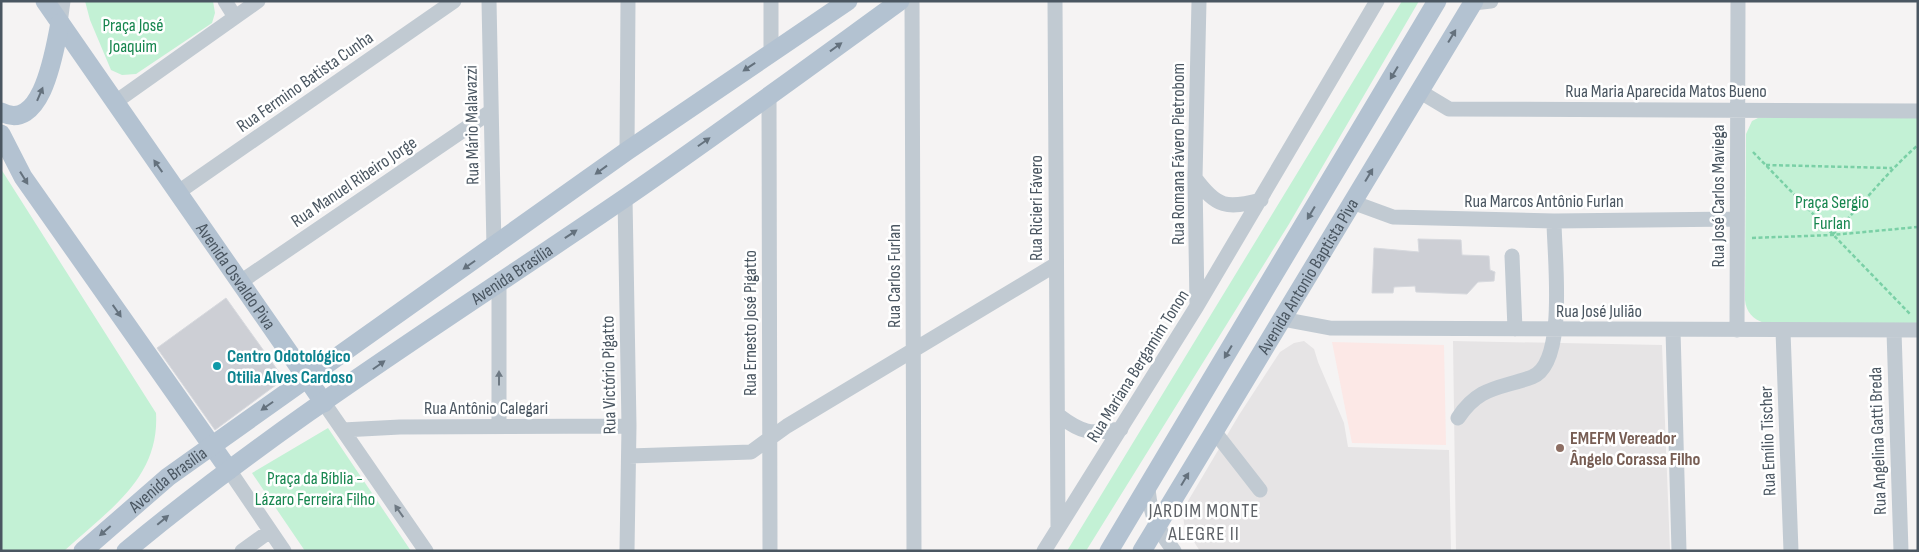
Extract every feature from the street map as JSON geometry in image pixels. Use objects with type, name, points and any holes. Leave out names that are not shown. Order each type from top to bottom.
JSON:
[{"type":"main road","name":"Avenida Osvaldo Piva","points":[[45,1],[324,403]]},
{"type":"main road","name":"Avenida Brasília","points":[[83,551],[168,477],[306,378],[494,248],[627,151],[848,1]]},
{"type":"main road","name":"Avenida Brasília","points":[[126,551],[192,496],[324,403],[625,198],[900,1]]},
{"type":"main road","name":"Avenida Antonio Baptista Piva","points":[[1109,551],[1437,1]]},
{"type":"main road","name":"Avenida Antonio Baptista Piva","points":[[1142,551],[1419,91],[1479,2]]},
{"type":"main road","points":[[1,112],[19,114],[36,104],[51,65],[60,22]]},
{"type":"main road","points":[[1,134],[23,176],[229,470]]},
{"type":"main road","points":[[1204,392],[1216,407],[1228,408]]},
{"type":"street","points":[[60,22],[63,1]]},
{"type":"street","points":[[225,1],[235,17]]},
{"type":"street","points":[[114,103],[258,1]]},
{"type":"street","name":"Rua Fermino Batista Cunha","points":[[177,193],[454,1]]},
{"type":"street","name":"Rua Mário Malavazzi","points":[[489,1],[494,248]]},
{"type":"street","points":[[627,151],[628,1]]},
{"type":"street","points":[[771,1],[771,53]]},
{"type":"street","name":"Rua Carlos Furlan","points":[[912,1],[914,551]]},
{"type":"street","name":"Rua Ricieri Fávero","points":[[1055,1],[1055,265],[1058,528]]},
{"type":"street","name":"Rua Romana Fávero Pietrobom","points":[[1197,306],[1195,178],[1199,1]]},
{"type":"street","name":"Rua Mariana Bergamim Tonon","points":[[1044,551],[1262,200],[1377,1]]},
{"type":"street","name":"Rua José Carlos Maviega","points":[[1737,330],[1738,1]]},
{"type":"street","name":"Rua Maria Aparecida Matos Bueno","points":[[1419,91],[1449,109],[1918,111]]},
{"type":"street","name":"Rua Ernesto José Pigatto","points":[[769,96],[770,551]]},
{"type":"street","name":"Rua Manuel Ribeiro Jorge","points":[[239,283],[490,112]]},
{"type":"street","points":[[1195,178],[1207,195],[1223,205],[1238,206],[1262,200]]},
{"type":"street","name":"Rua Victório Pigatto","points":[[625,198],[629,426],[627,551]]},
{"type":"street","name":"Rua Marcos Antônio Furlan","points":[[1352,202],[1393,218],[1554,221],[1737,219]]},
{"type":"street","points":[[1458,418],[1468,403],[1482,393],[1530,377],[1542,370],[1548,360],[1556,329],[1554,221]]},
{"type":"street","points":[[1512,256],[1515,329]]},
{"type":"street","points":[[629,456],[751,452],[769,438],[1055,265]]},
{"type":"street","points":[[499,283],[499,426]]},
{"type":"street","name":"Rua José Julião","points":[[1282,318],[1330,328],[1783,331],[1894,330],[1917,325]]},
{"type":"street","points":[[1673,330],[1679,551]]},
{"type":"street","name":"Rua Angelina Gatti Breda","points":[[1894,330],[1901,551]]},
{"type":"street","name":"Rua Emílio Tischer","points":[[1783,331],[1791,551]]},
{"type":"street","name":"Avenida Osvaldo Piva","points":[[324,403],[426,551]]},
{"type":"street","points":[[1058,415],[1077,429],[1097,433],[1121,429]]},
{"type":"street","name":"Rua Antônio Calegari","points":[[343,430],[400,427],[629,426]]},
{"type":"street","points":[[1214,431],[1260,490]]},
{"type":"street","points":[[229,470],[284,551]]},
{"type":"street","points":[[1148,487],[1150,508],[1156,527],[1174,551]]},
{"type":"street","points":[[1128,521],[1142,522],[1156,527]]},
{"type":"street","points":[[242,551],[270,531]]},
{"type":"path","points":[[1832,235],[1861,205],[1892,168],[1918,145]]},
{"type":"path","points":[[1750,156],[1750,150],[1917,325]]},
{"type":"path","points":[[1766,165],[1892,168]]},
{"type":"path","points":[[1750,238],[1832,235],[1918,227]]},
{"type":"shaded area","points":[[1304,341],[1314,349],[1344,423],[1348,447],[1449,450],[1451,551],[1200,551],[1184,524],[1183,513],[1188,501],[1239,415],[1280,352],[1294,343]]},
{"type":"shaded area","name":"EMEFM Vereador Ângelo Corassa Filho","points":[[1453,341],[1662,345],[1670,551],[1456,551]]},
{"type":"shaded area","points":[[1332,342],[1444,345],[1446,445],[1352,443]]},
{"type":"green space","name":"Praça José Joaquim","points":[[85,1],[213,1],[215,13],[212,23],[136,74],[122,75],[111,70],[90,20]]},
{"type":"green space","points":[[1402,1],[1419,1],[1289,224],[1086,551],[1067,551]]},
{"type":"green space","name":"Praça Sergio Furlan","points":[[1918,115],[1918,323],[1764,323],[1753,317],[1747,308],[1745,300],[1746,134],[1752,121],[1758,118]]},
{"type":"green space","points":[[1,169],[156,413],[155,436],[149,457],[140,475],[128,492],[113,507],[64,551],[1,551]]},
{"type":"green space","name":"Praça da Bíblia - Lázaro Ferreira Filho","points":[[328,428],[411,551],[305,551],[252,473]]},
{"type":"building","points":[[1418,239],[1461,240],[1462,255],[1489,256],[1490,270],[1495,272],[1494,281],[1478,282],[1467,294],[1416,292],[1415,286],[1394,287],[1393,293],[1372,293],[1374,248],[1419,252]]},
{"type":"building","name":"Centro Odotológico Otilia Alves Cardoso","points":[[226,298],[284,379],[215,430],[157,348]]},
{"type":"place","name":"Centro Odotológico Otilia Alves Cardoso","points":[[217,366]]},
{"type":"place","name":"EMEFM Vereador Ângelo Corassa Filho","points":[[1560,448]]},
{"type":"district","name":"JARDIM MONTE ALEGRE II","points":[[1204,522]]}]
